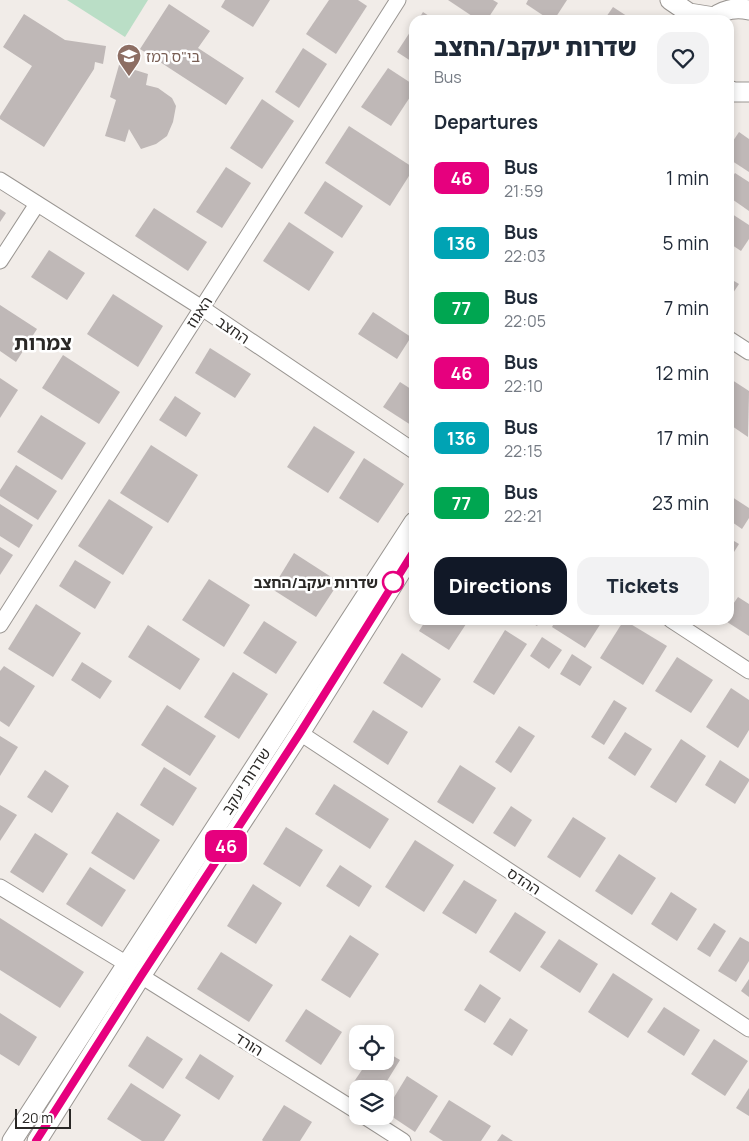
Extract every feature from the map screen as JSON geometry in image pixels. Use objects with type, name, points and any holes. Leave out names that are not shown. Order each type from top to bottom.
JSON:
[{"type":"street","name":"האגוז","points":[[0,625],[398,0]]},
{"type":"street","points":[[670,0],[689,15]]},
{"type":"street","points":[[718,15],[726,10],[741,8],[749,10]]},
{"type":"street","name":"החצב","points":[[0,180],[202,308],[409,448]]},
{"type":"street","points":[[0,261],[37,204]]},
{"type":"street","points":[[734,342],[749,352]]},
{"type":"street","name":"שדרות יעקב","points":[[36,1141],[134,970],[409,530]]},
{"type":"street","name":"שדרות יעקב","points":[[12,1141],[300,733],[409,559]]},
{"type":"street","points":[[679,625],[749,671]]},
{"type":"street","name":"ההדס","points":[[300,733],[749,1029]]},
{"type":"street","name":"הורד","points":[[0,886],[349,1106]]},
{"type":"street","points":[[378,1125],[403,1141]]},
{"type":"green space","points":[[67,0],[148,0],[125,37]]},
{"type":"building","points":[[225,0],[270,0],[253,27],[221,7]]},
{"type":"building","points":[[329,0],[358,0],[367,6],[336,54],[306,34]]},
{"type":"building","points":[[448,0],[493,0],[498,3],[490,15],[470,15]]},
{"type":"building","points":[[528,0],[567,0],[557,15],[542,15],[526,4]]},
{"type":"building","points":[[169,4],[210,31],[198,48],[244,78],[226,105],[140,49]]},
{"type":"building","points":[[613,7],[625,15],[607,15]]},
{"type":"building","points":[[24,14],[65,40],[106,46],[103,64],[95,62],[94,69],[44,147],[0,119],[0,116],[32,66],[3,47]]},
{"type":"building","points":[[409,34],[409,60],[397,52]]},
{"type":"building","points":[[303,48],[327,64],[299,108],[275,92]]},
{"type":"building","points":[[119,65],[148,74],[146,85],[158,88],[172,98],[176,106],[173,122],[167,136],[156,144],[141,149],[129,129],[125,142],[105,136],[116,100],[110,97]]},
{"type":"building","points":[[388,68],[409,82],[409,99],[391,126],[361,107]]},
{"type":"building","points":[[262,99],[294,121],[262,169],[230,148]]},
{"type":"building","points":[[349,126],[409,165],[409,176],[390,206],[325,163]]},
{"type":"building","points":[[739,132],[749,139],[749,172],[734,162],[734,140]]},
{"type":"building","points":[[226,167],[251,183],[222,228],[196,212]]},
{"type":"building","points":[[735,173],[749,182],[749,211],[734,200]]},
{"type":"building","points":[[325,181],[363,206],[342,238],[304,213]]},
{"type":"building","points":[[154,208],[207,242],[188,271],[135,236]]},
{"type":"building","points":[[0,209],[6,213],[0,222]]},
{"type":"building","points":[[734,215],[749,225],[749,239],[741,251],[734,246]]},
{"type":"building","points":[[289,222],[334,252],[309,291],[263,261]]},
{"type":"building","points":[[49,250],[85,273],[67,300],[31,277]]},
{"type":"building","points":[[734,281],[739,284],[734,292]]},
{"type":"building","points":[[113,294],[163,326],[138,367],[87,334]]},
{"type":"building","points":[[0,305],[37,329],[16,362],[0,351]]},
{"type":"building","points":[[373,312],[409,336],[409,340],[397,359],[358,334]]},
{"type":"building","points":[[210,348],[251,374],[235,398],[195,373]]},
{"type":"building","points":[[63,355],[120,392],[99,424],[42,388]]},
{"type":"building","points":[[0,378],[18,390],[0,418]]},
{"type":"building","points":[[734,381],[749,391],[748,437],[734,427]]},
{"type":"building","points":[[400,382],[409,388],[409,424],[383,407]]},
{"type":"building","points":[[175,396],[201,413],[186,437],[159,420]]},
{"type":"building","points":[[41,415],[86,443],[62,480],[17,452]]},
{"type":"building","points":[[314,426],[355,452],[328,493],[287,467]]},
{"type":"building","points":[[151,445],[198,475],[168,523],[120,493]]},
{"type":"building","points":[[364,458],[404,484],[378,523],[339,498]]},
{"type":"building","points":[[16,465],[57,491],[38,520],[0,496],[0,490]]},
{"type":"building","points":[[734,498],[749,508],[749,518],[742,529],[734,523]]},
{"type":"building","points":[[109,499],[153,527],[123,575],[78,546]]},
{"type":"building","points":[[0,504],[33,525],[19,548],[0,536]]},
{"type":"building","points":[[734,541],[739,544],[734,552]]},
{"type":"building","points":[[0,547],[13,555],[0,575]]},
{"type":"building","points":[[294,553],[339,582],[316,617],[272,589]]},
{"type":"building","points":[[75,560],[111,582],[95,609],[59,586]]},
{"type":"building","points":[[209,579],[250,605],[224,647],[182,620]]},
{"type":"building","points":[[738,597],[749,604],[749,636],[732,625],[734,625],[734,603]]},
{"type":"building","points":[[36,604],[81,633],[53,677],[8,649]]},
{"type":"building","points":[[264,621],[297,642],[276,674],[243,653]]},
{"type":"building","points":[[148,625],[200,659],[180,690],[128,657]]},
{"type":"building","points":[[423,625],[465,625],[449,650],[419,631]]},
{"type":"building","points":[[553,625],[600,625],[585,648],[552,627]]},
{"type":"building","points":[[621,625],[632,625],[667,646],[643,685],[600,658]]},
{"type":"building","points":[[505,630],[527,644],[494,695],[473,682]]},
{"type":"building","points":[[542,637],[562,650],[549,669],[530,656]]},
{"type":"building","points":[[402,653],[441,679],[422,708],[383,683]]},
{"type":"building","points":[[572,654],[592,667],[580,686],[560,674]]},
{"type":"building","points":[[677,657],[713,680],[691,713],[655,691]]},
{"type":"building","points":[[82,662],[112,681],[100,699],[71,680]]},
{"type":"building","points":[[4,666],[35,686],[9,727],[0,721],[0,671]]},
{"type":"building","points":[[233,672],[268,694],[239,739],[204,717]]},
{"type":"building","points":[[731,688],[749,700],[749,730],[738,748],[706,727]]},
{"type":"building","points":[[614,700],[627,708],[604,745],[591,737]]},
{"type":"building","points":[[167,705],[216,736],[190,776],[141,745]]},
{"type":"building","points":[[373,710],[408,732],[388,765],[353,742]]},
{"type":"building","points":[[519,726],[535,736],[511,773],[495,762]]},
{"type":"building","points":[[625,732],[652,749],[635,776],[608,758]]},
{"type":"building","points":[[0,736],[18,747],[0,776]]},
{"type":"building","points":[[681,739],[706,756],[676,803],[650,787]]},
{"type":"building","points":[[720,760],[749,779],[735,804],[705,785]]},
{"type":"building","points":[[460,765],[496,788],[473,824],[437,802]]},
{"type":"building","points":[[164,767],[197,788],[173,826],[140,805]]},
{"type":"building","points":[[45,770],[69,786],[52,813],[27,797]]},
{"type":"building","points":[[334,784],[389,819],[370,849],[315,814]]},
{"type":"building","points":[[0,805],[17,815],[0,841]]},
{"type":"building","points":[[511,806],[532,820],[515,847],[493,833]]},
{"type":"building","points":[[117,812],[160,840],[134,880],[91,853]]},
{"type":"building","points":[[573,817],[606,838],[580,878],[547,857]]},
{"type":"building","points":[[286,827],[323,850],[300,887],[263,864]]},
{"type":"building","points":[[35,833],[68,854],[43,893],[10,872]]},
{"type":"building","points":[[415,840],[454,865],[424,912],[385,887]]},
{"type":"building","points":[[619,854],[656,878],[632,915],[595,891]]},
{"type":"building","points":[[340,865],[372,886],[359,907],[326,886]]},
{"type":"building","points":[[90,867],[126,890],[102,927],[66,904]]},
{"type":"building","points":[[464,880],[497,900],[476,934],[442,913]]},
{"type":"building","points":[[253,884],[282,903],[256,944],[227,926]]},
{"type":"building","points":[[671,892],[697,909],[677,941],[651,924]]},
{"type":"building","points":[[515,912],[546,932],[520,972],[489,952]]},
{"type":"building","points":[[0,918],[84,972],[60,1008],[0,970]]},
{"type":"building","points":[[714,923],[726,931],[710,957],[697,949]]},
{"type":"building","points":[[350,935],[379,954],[350,998],[321,980]]},
{"type":"building","points":[[740,937],[749,942],[749,961],[736,982],[718,971]]},
{"type":"building","points":[[559,939],[598,964],[580,993],[540,967]]},
{"type":"building","points":[[221,952],[273,985],[249,1022],[197,989]]},
{"type":"building","points":[[613,973],[653,999],[628,1038],[588,1012]]},
{"type":"building","points":[[749,979],[749,997],[741,991]]},
{"type":"building","points":[[480,984],[501,998],[485,1023],[464,1010]]},
{"type":"building","points":[[664,1007],[700,1030],[684,1056],[647,1032]]},
{"type":"building","points":[[306,1009],[342,1032],[321,1065],[285,1041]]},
{"type":"building","points":[[0,1013],[37,1037],[19,1066],[0,1054]]},
{"type":"building","points":[[510,1018],[528,1030],[512,1056],[493,1044]]},
{"type":"building","points":[[147,1036],[183,1059],[163,1089],[128,1066]]},
{"type":"building","points":[[714,1039],[748,1061],[725,1096],[691,1074]]},
{"type":"building","points":[[200,1054],[234,1076],[219,1100],[185,1078]]},
{"type":"building","points":[[394,1056],[400,1060],[394,1070]]},
{"type":"building","points":[[362,1070],[394,1070],[388,1080],[355,1080]]},
{"type":"building","points":[[407,1076],[438,1096],[415,1132],[394,1118],[394,1097]]},
{"type":"building","points":[[131,1083],[181,1115],[164,1141],[142,1141],[107,1119]]},
{"type":"building","points":[[749,1088],[749,1116],[736,1108]]},
{"type":"building","points":[[449,1100],[491,1126],[481,1141],[443,1141],[429,1132]]},
{"type":"building","points":[[284,1105],[312,1122],[300,1141],[263,1141],[262,1140]]},
{"type":"building","points":[[502,1134],[513,1141],[497,1141]]},
{"type":"bus line","name":"46","points":[[36,1141],[300,733],[409,557]]},
{"type":"place","name":"בי\"ס רמז","points":[[129,77]]},
{"type":"place","name":"שדרות יעקב/החצב","points":[[393,582]]},
{"type":"district","name":"צמרות","points":[[43,342]]}]
